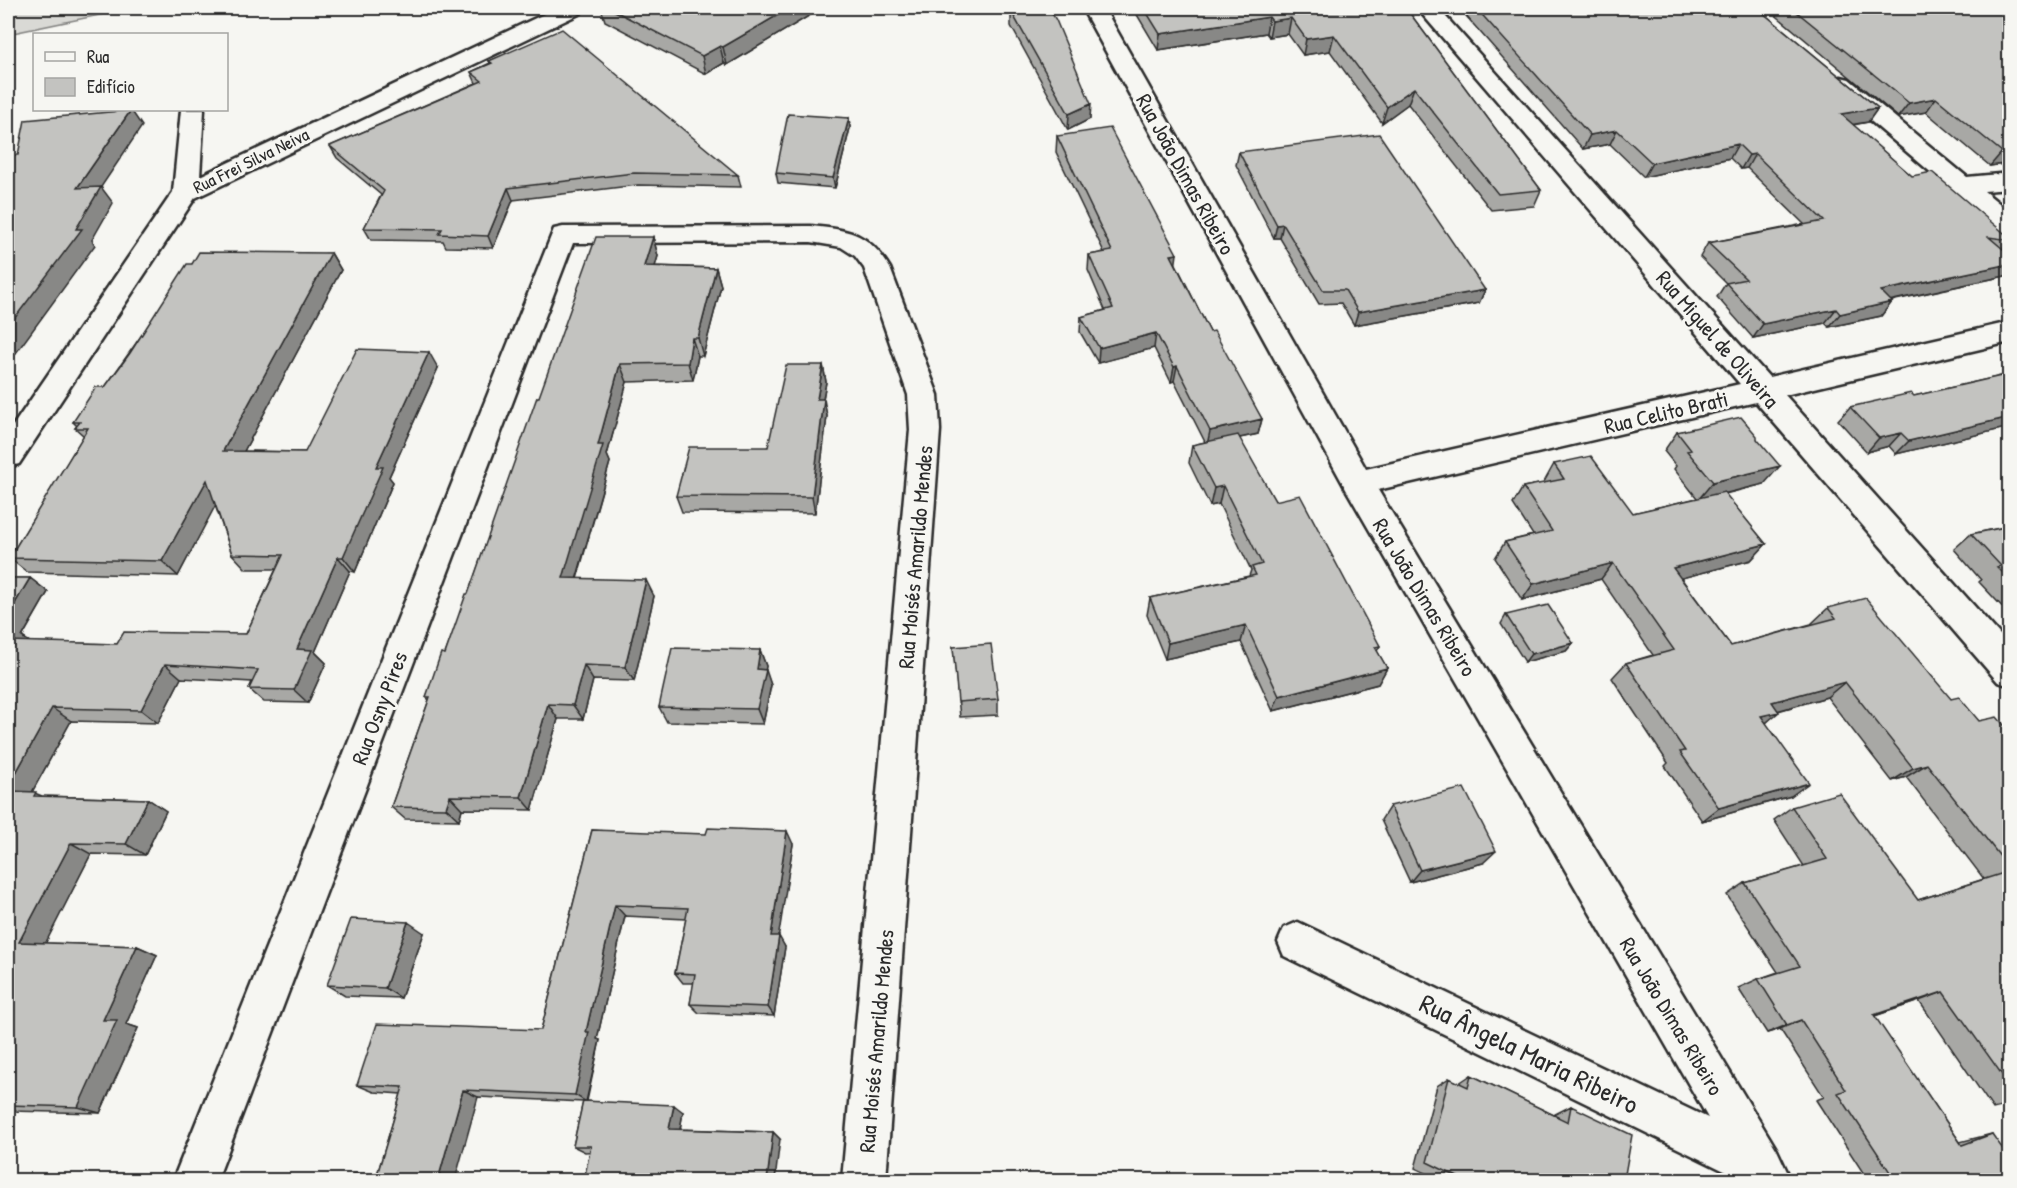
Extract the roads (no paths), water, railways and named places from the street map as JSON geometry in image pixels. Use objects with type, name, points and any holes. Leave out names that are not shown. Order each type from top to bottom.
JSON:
[{"type":"street","name":"Rua Frei Silva Neiva","points":[[8,456],[186,192],[570,8]]},
{"type":"street","name":"Rua João Dimas Ribeiro","points":[[1093,8],[1358,483],[1765,1173]]},
{"type":"street","name":"Rua Miguel de Oliveira","points":[[1427,8],[2010,671]]},
{"type":"street","points":[[1824,69],[2010,226]]},
{"type":"street","points":[[186,192],[192,111]]},
{"type":"street","points":[[1960,184],[2010,182]]},
{"type":"street","name":"Rua Osny Pires","points":[[195,1180],[563,234]]},
{"type":"street","name":"Rua Moisés Amarildo Mendes","points":[[563,234],[811,234],[844,238],[866,249],[878,268],[916,372],[923,395],[925,430],[864,1180]]},
{"type":"street","name":"Rua Celito Brati","points":[[1358,483],[2010,332]]},
{"type":"street","name":"Rua Ângela Maria Ribeiro","points":[[1298,942],[1765,1173]]}]
